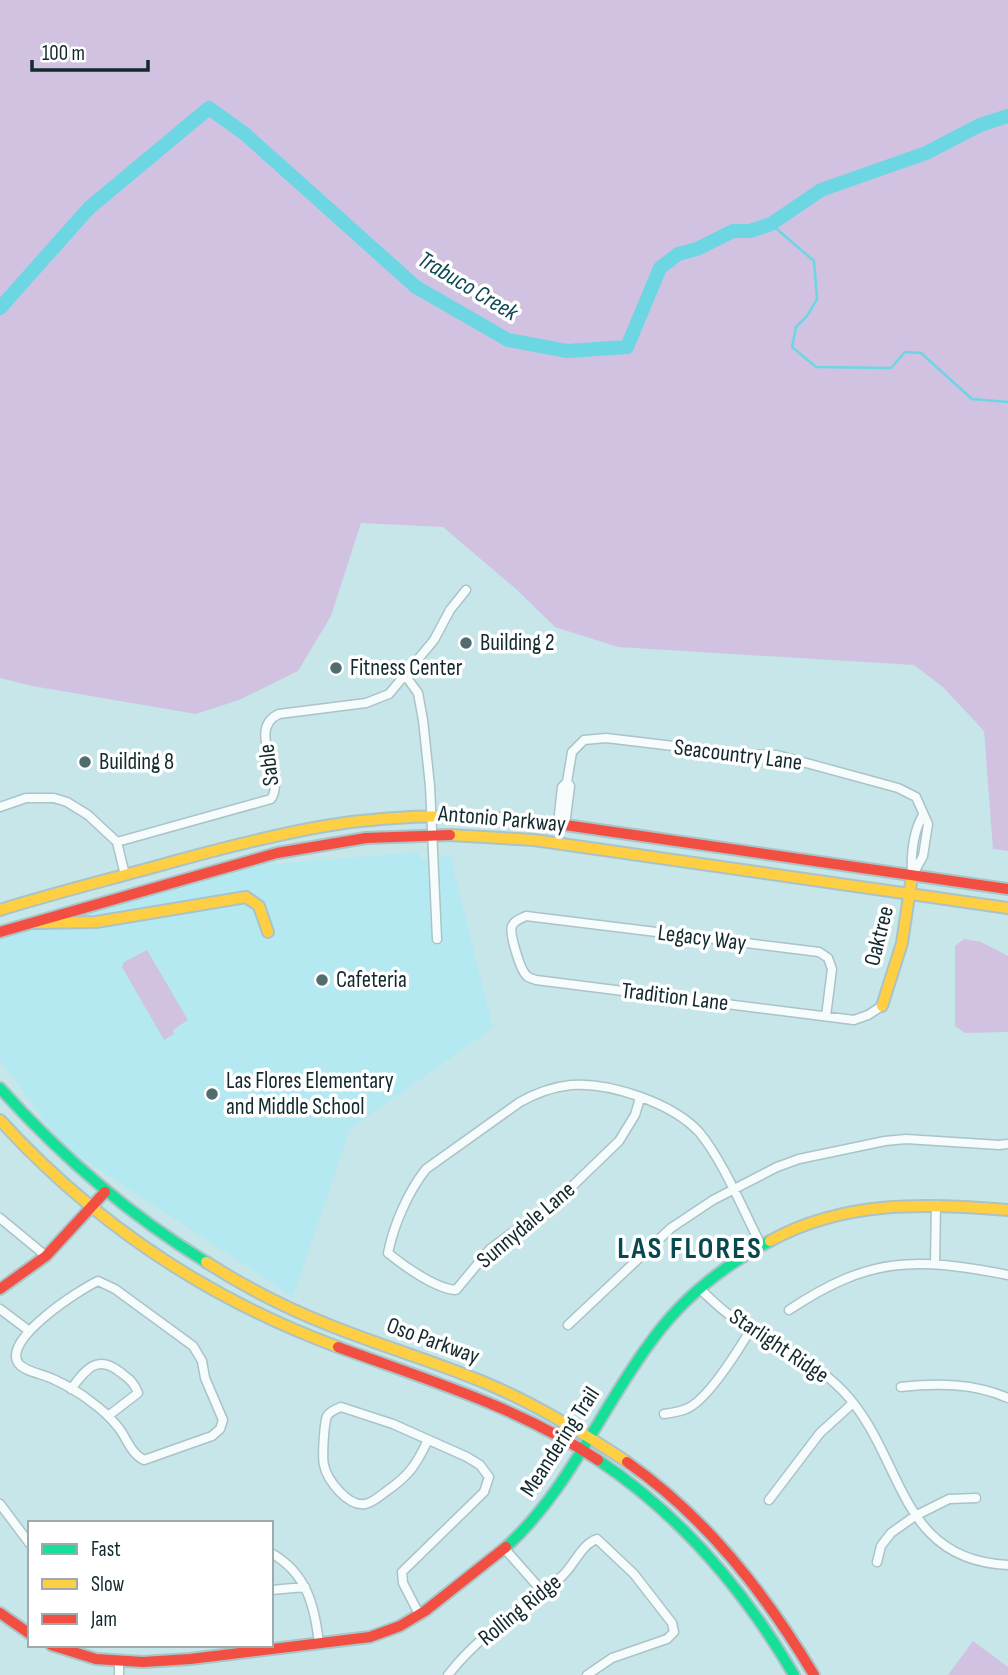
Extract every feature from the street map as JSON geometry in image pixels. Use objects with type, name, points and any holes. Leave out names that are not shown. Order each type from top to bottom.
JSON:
[{"type":"main road","name":"Antonio Parkway","points":[[0,910],[300,830],[347,823],[432,817],[479,817],[562,825],[1008,890]]},
{"type":"main road","name":"Antonio Parkway","points":[[0,932],[277,853],[366,838],[433,834],[534,840],[1008,908]]},
{"type":"main road","name":"Oaktree","points":[[882,1006],[902,943],[912,876]]},
{"type":"main road","points":[[31,923],[50,926],[78,921],[96,922],[246,897],[258,903],[268,932]]},
{"type":"main road","name":"Oso Parkway","points":[[0,1088],[35,1127],[105,1192],[194,1255],[308,1316],[487,1383],[542,1408],[590,1436],[673,1497],[710,1533],[770,1604],[814,1675]]},
{"type":"main road","name":"Oso Parkway","points":[[0,1120],[51,1172],[92,1208],[203,1285],[251,1310],[383,1364],[474,1396],[582,1449],[608,1467],[660,1510],[708,1556],[748,1603],[794,1675]]},
{"type":"main road","points":[[0,1289],[46,1256],[105,1192]]},
{"type":"main road","name":"Meandering Trail","points":[[56,1647],[75,1655],[119,1661],[167,1661],[374,1636],[440,1601],[504,1548],[541,1511],[651,1340],[700,1289],[725,1268],[761,1245],[845,1213],[894,1206],[936,1205],[1008,1210]]},
{"type":"main road","points":[[0,1613],[28,1633]]},
{"type":"street","name":"Sable","points":[[117,842],[271,799],[275,790],[265,735],[266,727],[274,717],[377,700],[389,694],[434,640],[450,610],[467,590]]},
{"type":"street","points":[[405,675],[418,693],[423,720],[432,817],[437,939]]},
{"type":"street","name":"Seacountry Lane","points":[[562,825],[570,786],[567,782],[572,752],[584,740],[606,738],[740,754],[777,754],[898,788],[916,797],[928,824],[923,856],[912,876]]},
{"type":"street","points":[[0,807],[26,798],[54,798],[67,802],[88,814],[117,842],[125,875]]},
{"type":"street","name":"Legacy Way","points":[[516,920],[526,916],[819,952],[828,958],[832,969],[826,1016]]},
{"type":"street","name":"Tradition Lane","points":[[516,920],[511,927],[511,935],[522,971],[528,978],[854,1020],[882,1006]]},
{"type":"street","name":"Sunnydale Lane","points":[[571,1086],[606,1087],[640,1098],[630,1126],[619,1141],[559,1198],[490,1249],[456,1290],[446,1289],[388,1253],[391,1237],[411,1192],[426,1169],[520,1102],[535,1094],[571,1086]]},
{"type":"street","points":[[640,1098],[673,1112],[695,1129],[708,1144],[761,1245]]},
{"type":"street","points":[[568,1325],[671,1228],[732,1189],[777,1167],[799,1159],[885,1141],[906,1139],[1008,1144]]},
{"type":"street","points":[[934,1262],[936,1205]]},
{"type":"street","points":[[0,1218],[46,1256]]},
{"type":"street","points":[[789,1310],[820,1289],[846,1277],[885,1267],[934,1262],[1008,1275]]},
{"type":"street","points":[[98,1281],[115,1289],[193,1346],[202,1361],[208,1387],[223,1420],[220,1429],[212,1436],[144,1460],[135,1455],[119,1428],[108,1416],[71,1389],[20,1365],[15,1349],[28,1331],[86,1286],[98,1281]]},
{"type":"street","name":"Starlight Ridge","points":[[700,1289],[734,1319],[801,1356],[853,1403],[883,1450],[915,1516],[930,1534],[956,1554],[981,1563],[1008,1565]]},
{"type":"street","points":[[0,1309],[28,1331]]},
{"type":"street","points":[[664,1414],[687,1409],[701,1397],[739,1349],[751,1329]]},
{"type":"street","points":[[71,1389],[86,1371],[98,1363],[109,1363],[134,1382],[138,1393],[108,1416]]},
{"type":"street","points":[[901,1387],[956,1385],[981,1389],[1008,1398]]},
{"type":"street","points":[[769,1500],[820,1433],[853,1403]]},
{"type":"street","points":[[419,1614],[403,1583],[402,1572],[484,1492],[489,1477],[480,1465],[428,1440],[393,1424],[341,1407],[327,1416],[323,1463],[334,1484],[355,1503],[372,1501],[404,1479],[414,1469],[428,1440]]},
{"type":"street","points":[[877,1562],[881,1546],[891,1533],[915,1516],[949,1499],[976,1498]]},
{"type":"street","points":[[0,1504],[28,1541]]},
{"type":"street","name":"Rolling Ridge","points":[[448,1675],[477,1645],[563,1577],[589,1541],[597,1539],[634,1574],[672,1623],[674,1632],[667,1639],[612,1658],[587,1675]]},
{"type":"street","points":[[504,1548],[542,1591]]},
{"type":"street","points":[[273,1554],[284,1560],[306,1587],[316,1614],[319,1644]]},
{"type":"street","points":[[273,1590],[306,1587]]},
{"type":"street","points":[[119,1661],[119,1675]]},
{"type":"shaded area","points":[[0,0],[1008,0],[1008,851],[993,849],[984,731],[943,687],[914,665],[618,647],[555,627],[516,589],[443,527],[361,523],[331,616],[298,671],[239,700],[196,714],[0,678]]},
{"type":"shaded area","name":"Las Flores Elementary and Middle School","points":[[417,852],[423,860],[450,855],[493,1028],[350,1129],[293,1297],[62,1145],[0,1060],[0,938],[240,867]]},
{"type":"shaded area","points":[[964,939],[981,942],[1008,956],[1008,1032],[965,1033],[955,1026],[955,946]]},
{"type":"shaded area","points":[[147,950],[188,1020],[164,1040],[122,967],[124,962]]},
{"type":"shaded area","points":[[973,1641],[1008,1667],[1008,1675],[948,1675]]},
{"type":"waterway","name":"Trabuco Creek","points":[[0,308],[89,208],[209,108],[245,134],[416,287],[508,340],[567,351],[627,347],[660,268],[678,254],[697,249],[733,231],[750,231],[771,224],[821,190],[926,153],[980,125],[1008,116]]},
{"type":"waterway","points":[[771,224],[814,261],[817,299],[807,316],[796,327],[792,347],[816,367],[891,368],[905,352],[921,353],[972,399],[1008,402]]},
{"type":"traffic: fast","points":[[0,1088],[71,1160],[123,1204],[206,1262]]},
{"type":"traffic: fast","points":[[506,1547],[528,1525],[566,1475],[632,1369],[662,1327],[704,1285],[736,1261],[770,1241]]},
{"type":"traffic: fast","points":[[598,1460],[657,1505],[708,1556],[754,1613],[794,1675]]},
{"type":"traffic: slow","points":[[0,910],[218,850],[325,826],[415,817],[476,817],[565,825]]},
{"type":"traffic: slow","points":[[450,835],[534,840],[1008,908]]},
{"type":"traffic: slow","points":[[882,1006],[902,943],[912,876]]},
{"type":"traffic: slow","points":[[35,923],[96,922],[246,897],[259,906],[268,932]]},
{"type":"traffic: slow","points":[[0,1120],[74,1192],[155,1254],[244,1306],[338,1347]]},
{"type":"traffic: slow","points":[[770,1241],[827,1218],[886,1207],[947,1206],[1008,1210]]},
{"type":"traffic: slow","points":[[206,1262],[281,1304],[313,1318],[506,1392],[559,1420],[627,1462]]},
{"type":"traffic: jam","points":[[565,825],[1008,889]]},
{"type":"traffic: jam","points":[[0,932],[277,853],[366,838],[450,835]]},
{"type":"traffic: jam","points":[[0,1289],[46,1256],[105,1192]]},
{"type":"traffic: jam","points":[[338,1347],[439,1383],[504,1410],[568,1441],[598,1460]]},
{"type":"traffic: jam","points":[[627,1462],[683,1507],[732,1558],[775,1615],[814,1675]]},
{"type":"traffic: jam","points":[[57,1647],[96,1659],[143,1662],[190,1659],[370,1637],[400,1626],[425,1611],[506,1547]]},
{"type":"traffic: jam","points":[[0,1613],[28,1633]]},
{"type":"place","name":"Building 2","points":[[466,643]]},
{"type":"place","name":"Fitness Center","points":[[336,668]]},
{"type":"place","name":"Building 8","points":[[85,762]]},
{"type":"place","name":"Cafeteria","points":[[322,980]]},
{"type":"place","name":"Las Flores Elementary and Middle School","points":[[212,1094]]},
{"type":"district","name":"LAS FLORES","points":[[690,1249]]}]
